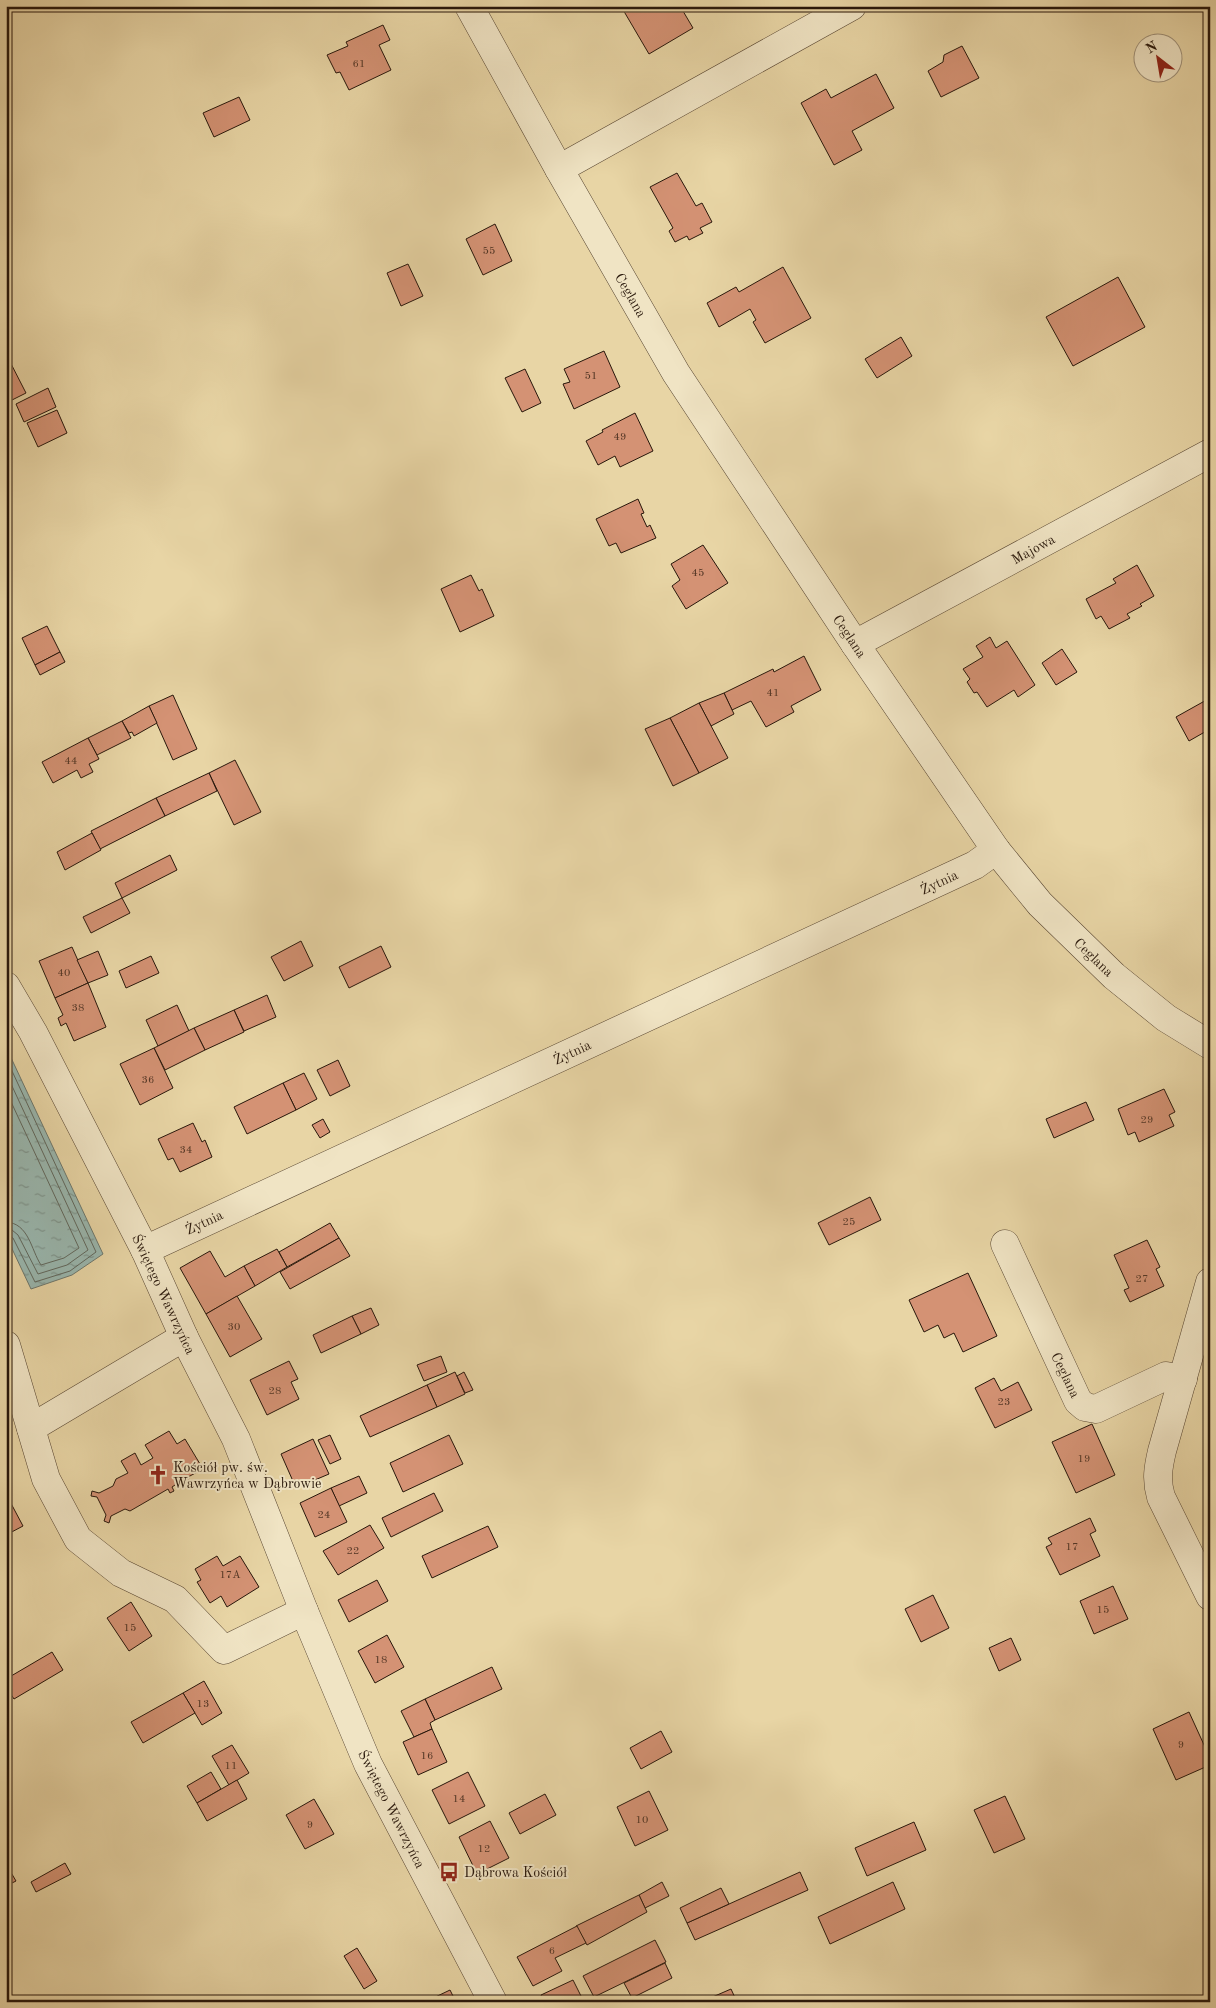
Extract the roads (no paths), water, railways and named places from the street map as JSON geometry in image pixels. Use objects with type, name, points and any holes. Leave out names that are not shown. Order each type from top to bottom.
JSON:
[{"type":"street","name":"Ceglana","points":[[469,6],[559,169],[676,373],[855,644],[996,850],[1040,904],[1114,976],[1166,1018],[1210,1045]]},
{"type":"street","points":[[559,169],[852,6]]},
{"type":"street","name":"Majowa","points":[[855,644],[1210,453]]},
{"type":"street","name":"Żytnia","points":[[145,1250],[975,865],[996,850]]},
{"type":"street","name":"Świętego Wawrzyńca","points":[[6,986],[33,1032],[145,1250],[184,1337],[236,1439],[304,1611],[368,1764],[493,2002]]},
{"type":"street","name":"Ceglana","points":[[1005,1244],[1078,1401],[1085,1407],[1096,1409],[1166,1376],[1183,1379]]},
{"type":"street","points":[[1210,1282],[1157,1472],[1157,1483],[1161,1497],[1210,1596]]},
{"type":"street","points":[[31,1428],[184,1337]]},
{"type":"street","points":[[6,1345],[46,1479],[78,1539],[121,1573],[175,1599],[224,1650],[304,1611]]},
{"type":"water","points":[[6,1047],[103,1254],[72,1275],[31,1289],[6,1236]]},
{"type":"place","name":"Kościół pw. św. Wawrzyńca w Dąbrowie","points":[[158,1475]]},
{"type":"place","name":"Dąbrowa Kościół","points":[[449,1872]]}]
